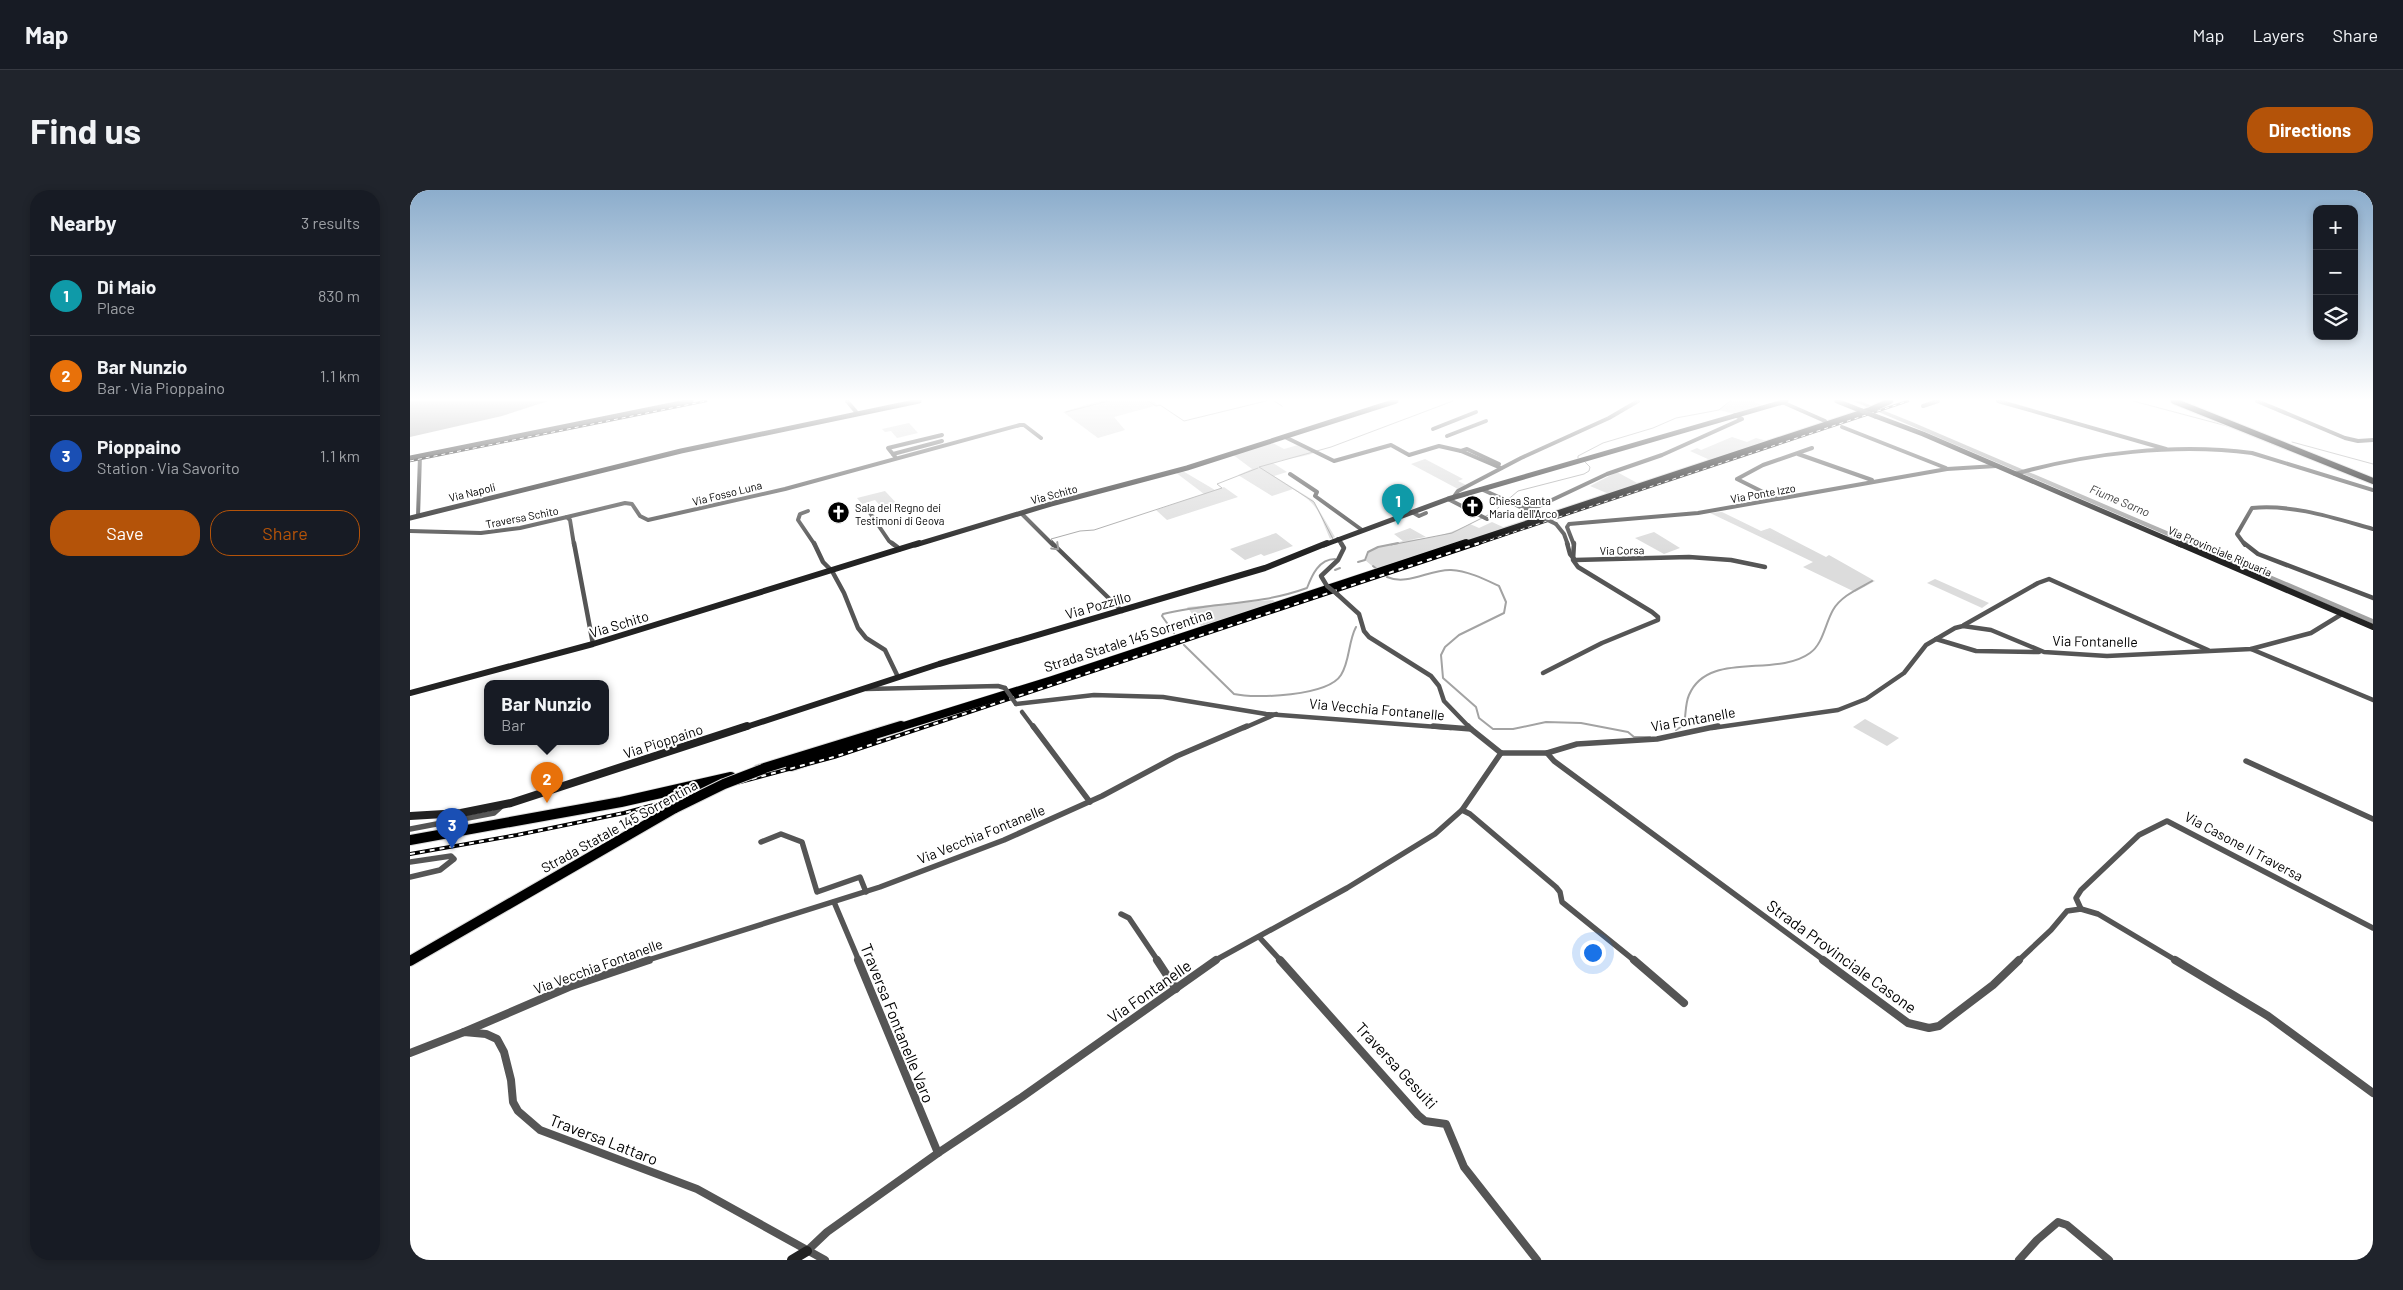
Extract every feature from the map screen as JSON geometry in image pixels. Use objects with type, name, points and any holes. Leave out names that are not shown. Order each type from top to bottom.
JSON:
[{"type":"highway","name":"Strada Statale 145 Sorrentina","points":[[410,960],[666,812],[724,784],[1028,687],[1750,451]]},
{"type":"highway","points":[[2301,451],[2373,479]]},
{"type":"highway","points":[[2304,451],[2373,479]]},
{"type":"highway","points":[[410,840],[656,795],[761,772],[915,726],[1028,687]]},
{"type":"highway","points":[[476,828],[565,816],[694,790]]},
{"type":"main road","points":[[410,458],[445,451]]},
{"type":"main road","name":"Via Napoli","points":[[410,518],[681,451]]},
{"type":"main road","name":"Via Schito","points":[[410,693],[594,644],[900,549],[1021,513],[1188,468],[1241,451]]},
{"type":"main road","name":"Via Pozzillo","points":[[863,689],[1265,568],[1450,498],[1613,451]]},
{"type":"main road","name":"Via Provinciale Ripuaria","points":[[1961,451],[2373,627]]},
{"type":"main road","name":"Via Pioppaino","points":[[410,816],[461,812],[503,805],[863,689]]},
{"type":"main road","points":[[792,1260],[807,1251]]},
{"type":"street","points":[[890,451],[896,458]]},
{"type":"street","points":[[893,454],[905,451]]},
{"type":"street","name":"Via Fosso Luna","points":[[567,517],[625,503],[632,504],[635,507],[637,515],[642,520],[654,519],[785,489],[923,451]]},
{"type":"street","points":[[1312,451],[1334,462],[1371,451]]},
{"type":"street","points":[[1402,451],[1410,455],[1423,451]]},
{"type":"street","points":[[1462,451],[1502,467]]},
{"type":"street","points":[[1487,519],[1450,498],[1458,491],[1502,467],[1537,451]]},
{"type":"street","points":[[1481,489],[1532,508],[1551,502],[1607,474],[1671,451]]},
{"type":"street","points":[[1778,500],[1737,479],[1763,465],[1805,451]]},
{"type":"street","points":[[1903,451],[1947,468]]},
{"type":"street","points":[[2015,474],[2029,469],[2078,459],[2160,451]]},
{"type":"street","points":[[2195,451],[2252,453],[2373,490]]},
{"type":"street","points":[[1797,454],[1874,481]]},
{"type":"street","points":[[418,516],[420,456]]},
{"type":"street","name":"Via Ponte Izzo","points":[[1573,560],[1574,540],[1568,527],[1569,524],[1685,515],[1778,500],[1947,468],[1997,466]]},
{"type":"street","points":[[1290,474],[1318,492],[1315,496],[1362,530]]},
{"type":"street","points":[[1511,501],[1556,524],[1566,535],[1570,557],[1578,567],[1658,617],[1658,620],[1641,629],[1602,643],[1543,673]]},
{"type":"street","points":[[2373,530],[2282,507],[2265,506],[2252,508],[2237,534],[2242,542],[2258,554],[2373,598]]},
{"type":"street","points":[[868,510],[889,541],[900,549]]},
{"type":"street","points":[[808,511],[800,514],[798,520],[810,535],[823,562],[832,571],[844,592],[858,628],[866,638],[885,650],[898,677]]},
{"type":"street","points":[[1412,512],[1419,516],[1426,513]]},
{"type":"street","points":[[1021,513],[1122,611]]},
{"type":"street","name":"Traversa Schito","points":[[410,531],[481,533],[520,528],[567,517],[570,520],[589,631],[594,644]]},
{"type":"street","points":[[1338,539],[1344,548],[1338,560],[1324,571],[1321,576],[1322,580],[1359,614],[1364,631],[1369,637],[1418,666],[1436,680],[1444,701],[1500,753]]},
{"type":"street","name":"Via Corsa","points":[[1573,560],[1723,560],[1755,563],[1765,567]]},
{"type":"street","points":[[1963,626],[2038,583],[2049,579],[2210,651]]},
{"type":"street","name":"Via Fontanelle","points":[[807,1251],[827,1232],[1215,961],[1348,888],[1435,834],[1462,810],[1500,753],[1547,753],[1577,744],[1657,739],[1719,726],[1838,710],[1866,699],[1898,677],[1926,645],[1936,638],[1963,626],[1991,630],[2044,652],[2107,656],[2251,649],[2311,633],[2342,614]]},
{"type":"street","points":[[1936,638],[1976,651],[2044,652]]},
{"type":"street","points":[[2251,649],[2373,700]]},
{"type":"street","points":[[863,689],[998,686],[1005,688],[1016,704],[1094,695],[1144,696],[1276,714]]},
{"type":"street","points":[[1022,712],[1090,802]]},
{"type":"street","name":"Via Vecchia Fontanelle","points":[[464,1032],[569,987],[602,975],[866,892],[1004,840],[1090,802],[1177,756],[1276,714],[1472,729]]},
{"type":"street","name":"Strada Provinciale Casone","points":[[1547,753],[1554,761],[1890,1011],[1908,1023],[1919,1027],[1930,1028],[1945,1022],[1993,985],[2051,930],[2067,911],[2081,909]]},
{"type":"street","points":[[2246,761],[2373,819]]},
{"type":"street","points":[[410,829],[494,812],[503,805]]},
{"type":"street","points":[[1462,810],[1470,814],[1556,887],[1560,892],[1562,902],[1601,932],[1684,1003]]},
{"type":"street","name":"Via Casone II Traversa","points":[[2081,909],[2076,898],[2081,890],[2139,835],[2167,821],[2373,928]]},
{"type":"street","points":[[761,842],[781,834],[802,842],[817,892],[860,877],[866,892]]},
{"type":"street","points":[[410,862],[443,856],[451,856],[454,860],[449,866],[440,870],[410,877]]},
{"type":"street","name":"Traversa Fontanelle Varo","points":[[834,902],[938,1154]]},
{"type":"street","points":[[2081,909],[2098,914],[2268,1016],[2373,1093]]},
{"type":"street","points":[[1121,914],[1130,918],[1176,989]]},
{"type":"street","name":"Traversa Gesuiti","points":[[1260,938],[1418,1114],[1424,1120],[1446,1124],[1453,1133],[1464,1166],[1537,1260]]},
{"type":"street","name":"Traversa Lattaro","points":[[410,1053],[464,1032],[486,1034],[497,1039],[504,1052],[511,1080],[513,1102],[518,1111],[540,1130],[697,1189],[807,1251]]},
{"type":"street","points":[[2019,1260],[2037,1240],[2058,1222],[2067,1225],[2109,1260]]},
{"type":"street","points":[[807,1251],[825,1260]]},
{"type":"shaded area","points":[[1242,451],[1310,451],[1314,453],[1273,463],[1287,472],[1274,476],[1313,500],[1335,537],[1330,539],[1317,510],[1308,500],[1293,489],[1272,496],[1238,475],[1252,469],[1232,454]]},
{"type":"shaded area","points":[[1690,451],[1737,451],[1710,460]]},
{"type":"shaded area","name":"Fiume Sarno","points":[[1969,451],[1980,451],[2373,619],[2373,624]]},
{"type":"shaded area","points":[[1425,459],[1463,479],[1458,481],[1466,485],[1458,489],[1411,464]]},
{"type":"shaded area","points":[[1181,470],[1215,490],[1224,487],[1238,497],[1167,520],[1156,510],[1204,494],[1175,472]]},
{"type":"shaded area","points":[[1617,472],[1639,484],[1609,494],[1590,486]]},
{"type":"shaded area","points":[[885,491],[899,506],[884,510],[875,500],[862,504],[857,498]]},
{"type":"shaded area","points":[[1722,512],[1761,531],[1770,528],[1826,557],[1829,555],[1875,581],[1855,592],[1803,567],[1813,562],[1710,513]]},
{"type":"shaded area","points":[[1492,522],[1505,528],[1377,570],[1365,560],[1368,552],[1378,547],[1403,541],[1394,534],[1410,528],[1426,537],[1408,540],[1440,535],[1470,524],[1479,528]]},
{"type":"shaded area","points":[[1654,532],[1680,548],[1664,554],[1635,538]]},
{"type":"shaded area","points":[[1276,533],[1293,546],[1245,560],[1230,549]]},
{"type":"shaded area","points":[[1935,579],[1989,603],[1982,608],[1927,583]]},
{"type":"shaded area","points":[[1273,600],[1276,603],[1201,626],[1187,607]]},
{"type":"shaded area","points":[[1865,719],[1899,738],[1887,746],[1853,727]]},
{"type":"waterway","points":[[1317,451],[1259,467],[1314,502],[1333,539]]},
{"type":"waterway","points":[[1578,458],[1578,456],[1588,451]]},
{"type":"waterway","points":[[2325,451],[2373,464]]},
{"type":"waterway","points":[[1391,545],[1452,533],[1492,513],[1518,491],[1584,474],[1589,471],[1590,467],[1585,462]]},
{"type":"waterway","points":[[1053,541],[1051,539],[1080,531],[1094,530],[1222,488],[1217,484],[1258,468]]},
{"type":"waterway","points":[[1358,562],[1365,560],[1368,552],[1378,547],[1398,543]]},
{"type":"waterway","points":[[1174,633],[1162,616],[1163,614],[1289,594],[1307,588],[1320,565],[1335,559]]},
{"type":"waterway","points":[[1373,566],[1378,570]]},
{"type":"waterway","points":[[1335,570],[1340,568]]},
{"type":"waterway","points":[[1387,577],[1403,580],[1443,570],[1451,570],[1470,574],[1499,586],[1506,602],[1504,613],[1459,635],[1445,647],[1441,655],[1443,678],[1476,707],[1479,718],[1493,729],[1513,729],[1546,722],[1581,723],[1628,732],[1634,737],[1650,737]]},
{"type":"waterway","points":[[1676,730],[1684,725],[1688,698],[1698,681],[1711,673],[1744,666],[1779,664],[1796,660],[1810,653],[1818,644],[1836,605],[1850,593],[1872,581]]},
{"type":"waterway","points":[[1184,645],[1234,694],[1274,696],[1307,692],[1334,682],[1344,670],[1356,627]]},
{"type":"railway","points":[[410,461],[460,451]]},
{"type":"railway","points":[[1475,545],[1758,451]]},
{"type":"railway","points":[[410,854],[624,813],[834,757],[1479,543]]},
{"type":"place","name":"Chiesa Santa Maria dell'Arco","points":[[1473,506]]},
{"type":"place","name":"Sala del Regno dei Testimoni di Geova","points":[[839,513]]},
{"type":"place","name":"Di Maio","points":[[1398,525]]},
{"type":"place","name":"Bar Nunzio","points":[[547,803]]},
{"type":"place","name":"Pioppaino","points":[[452,849]]}]
